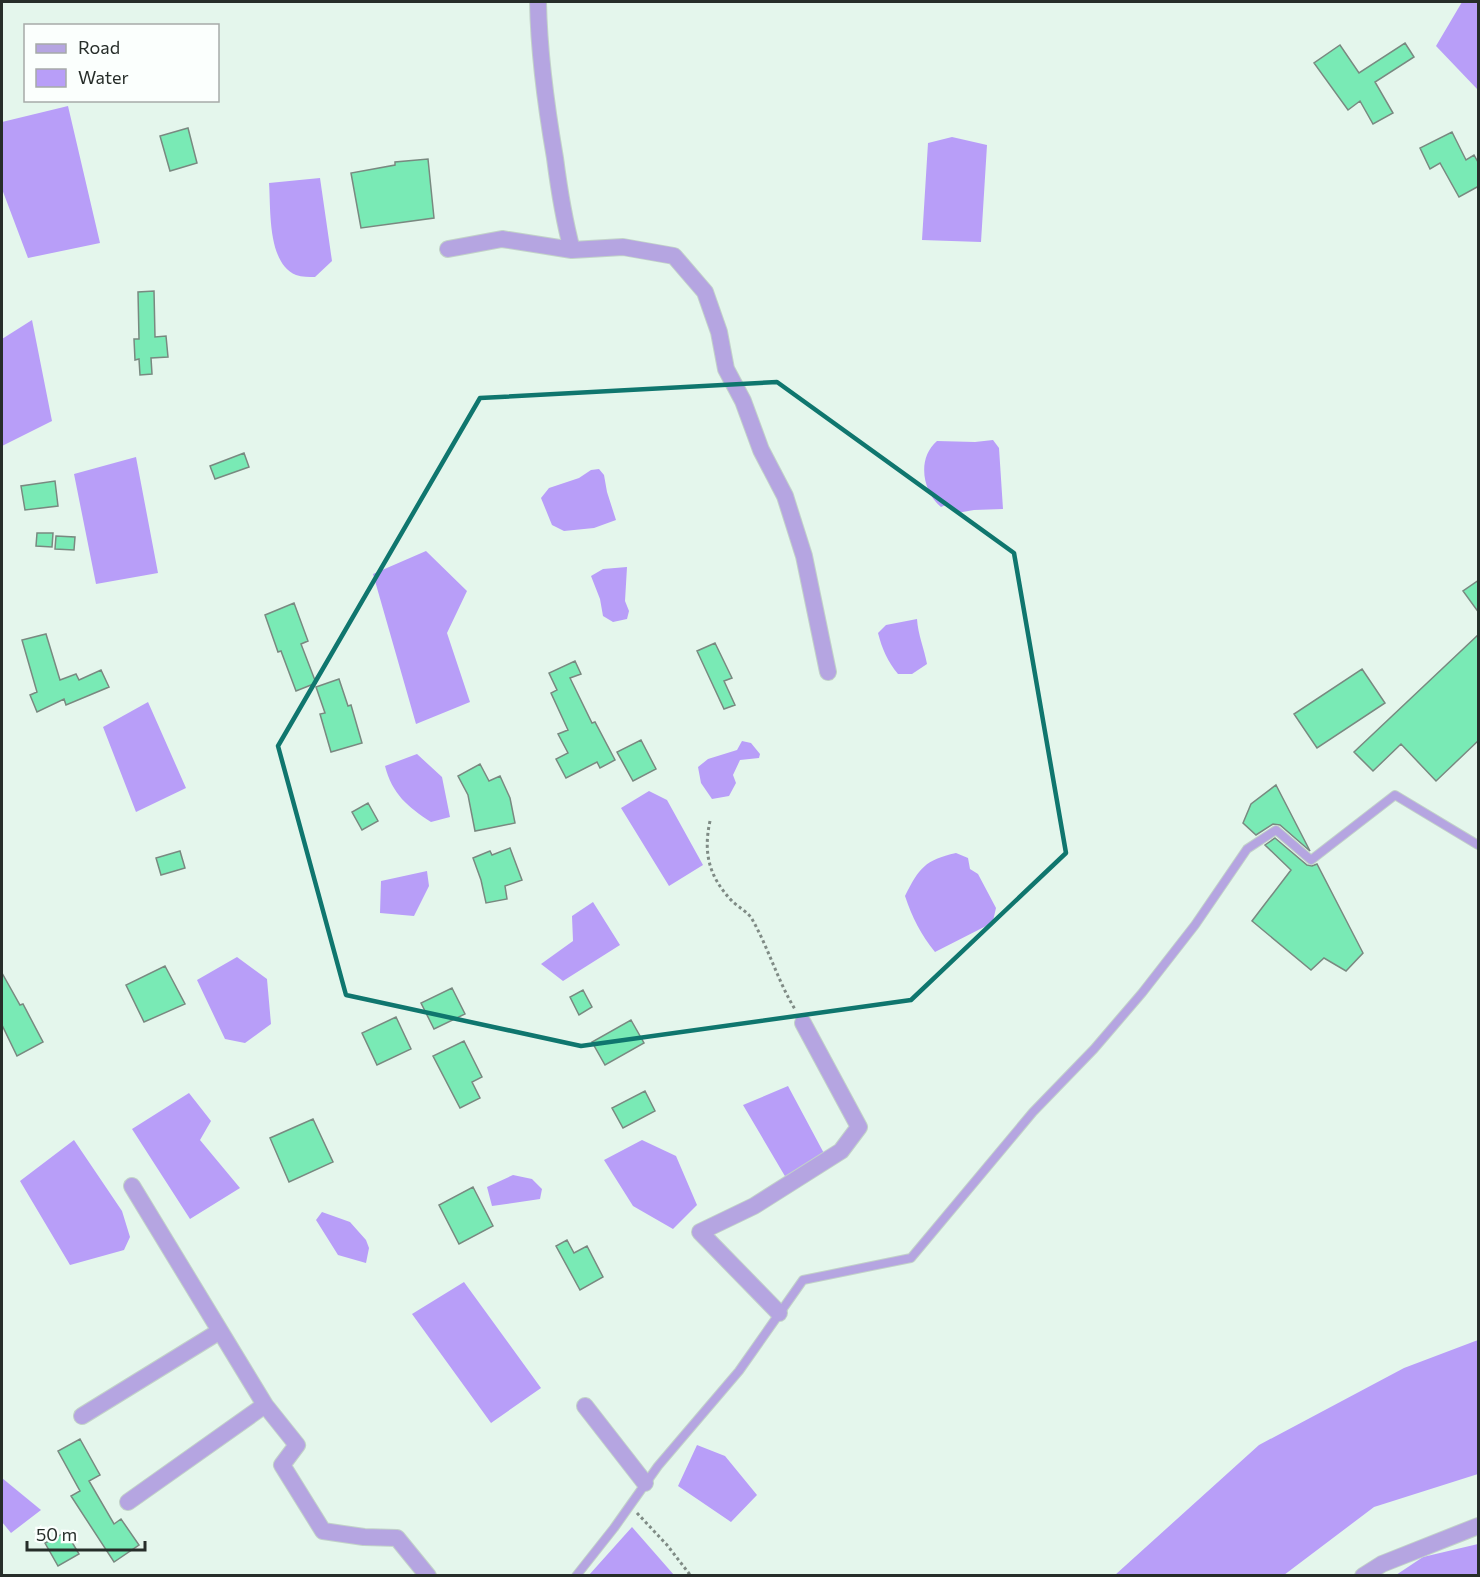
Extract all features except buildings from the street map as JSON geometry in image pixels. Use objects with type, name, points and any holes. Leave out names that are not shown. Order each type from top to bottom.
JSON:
[{"type":"street","points":[[538,2],[539,51],[565,225],[572,250]]},
{"type":"street","points":[[448,249],[502,239],[572,250],[623,247],[674,256],[705,292],[719,332],[726,369],[785,496],[804,556],[828,672]]},
{"type":"street","points":[[779,1313],[700,1232],[754,1206],[841,1151],[859,1126],[803,1023]]},
{"type":"street","points":[[132,1186],[265,1406],[297,1445],[282,1465],[323,1531],[364,1538],[397,1538],[428,1575]]},
{"type":"street","points":[[82,1416],[220,1331]]},
{"type":"street","points":[[128,1502],[265,1406]]},
{"type":"street","points":[[585,1406],[645,1483]]},
{"type":"street","points":[[1364,1575],[1382,1564],[1479,1526]]},
{"type":"lane","points":[[576,1575],[657,1466],[739,1371],[802,1280],[911,1258],[1033,1112],[1094,1049],[1142,993],[1195,925],[1247,849],[1276,830],[1311,860],[1395,795],[1479,845]]},
{"type":"path","points":[[710,821],[707,854],[712,874],[732,900],[751,917],[803,1023]]},
{"type":"path","points":[[630,1505],[691,1575]]},
{"type":"highlighted area","points":[[777,382],[1014,553],[1066,853],[911,1000],[581,1046],[346,995],[278,746],[480,398]]},
{"type":"water","points":[[1462,2],[1478,2],[1478,90],[1436,46]]},
{"type":"water","points":[[68,106],[100,243],[28,258],[2,189],[2,122]]},
{"type":"water","points":[[952,137],[987,145],[981,242],[922,240],[928,143]]},
{"type":"water","points":[[320,178],[332,261],[315,277],[296,275],[287,269],[275,247],[269,183]]},
{"type":"water","points":[[32,320],[52,421],[2,446],[2,339]]},
{"type":"water","points":[[993,440],[999,448],[1003,509],[957,513],[948,504],[941,507],[930,492],[924,474],[924,465],[931,448],[937,441]]},
{"type":"water","points":[[136,457],[158,573],[96,584],[74,474]]},
{"type":"water","points":[[599,469],[604,475],[616,520],[594,528],[564,531],[552,525],[541,498],[549,488],[579,478],[591,470]]},
{"type":"water","points":[[426,551],[467,591],[447,633],[470,702],[416,724],[373,574]]},
{"type":"water","points":[[627,567],[625,601],[629,611],[627,619],[613,622],[603,616],[600,599],[591,576],[603,569]]},
{"type":"water","points":[[917,619],[927,664],[912,674],[898,674],[886,655],[878,633],[886,625]]},
{"type":"water","points":[[148,702],[186,788],[136,812],[103,727]]},
{"type":"water","points":[[742,741],[751,743],[760,754],[759,758],[740,760],[733,775],[736,783],[729,796],[712,799],[701,783],[698,767],[708,759],[737,750]]},
{"type":"water","points":[[417,754],[442,777],[450,817],[431,822],[408,805],[392,784],[385,766]]},
{"type":"water","points":[[649,791],[667,800],[703,865],[669,886],[621,808]]},
{"type":"water","points":[[956,853],[968,858],[970,869],[978,874],[996,908],[993,921],[988,925],[935,952],[917,925],[905,896],[924,867],[930,862]]},
{"type":"water","points":[[427,871],[429,886],[414,916],[380,913],[381,881]]},
{"type":"water","points":[[593,902],[620,945],[563,981],[541,964],[573,941],[572,916]]},
{"type":"water","points":[[237,957],[267,979],[271,1024],[245,1043],[225,1039],[197,980]]},
{"type":"water","points":[[788,1086],[827,1159],[789,1183],[743,1105]]},
{"type":"water","points":[[189,1093],[211,1121],[200,1140],[240,1188],[190,1219],[132,1129]]},
{"type":"water","points":[[74,1140],[122,1211],[130,1237],[124,1250],[70,1265],[20,1181]]},
{"type":"water","points":[[642,1140],[676,1156],[697,1205],[673,1229],[633,1206],[604,1160]]},
{"type":"water","points":[[513,1175],[532,1179],[542,1189],[540,1199],[492,1206],[487,1187]]},
{"type":"water","points":[[322,1212],[350,1222],[366,1240],[369,1248],[366,1263],[338,1255],[316,1220]]},
{"type":"water","points":[[464,1282],[541,1388],[491,1423],[412,1314]]},
{"type":"water","points":[[1478,1340],[1478,1474],[1374,1507],[1284,1575],[1115,1575],[1259,1445],[1404,1368]]},
{"type":"water","points":[[697,1445],[725,1456],[757,1495],[731,1522],[678,1486]]},
{"type":"water","points":[[2,1478],[41,1510],[11,1533],[2,1522]]},
{"type":"water","points":[[632,1527],[674,1575],[589,1575]]},
{"type":"water","points":[[1478,1544],[1478,1575],[1396,1575],[1423,1557]]}]
